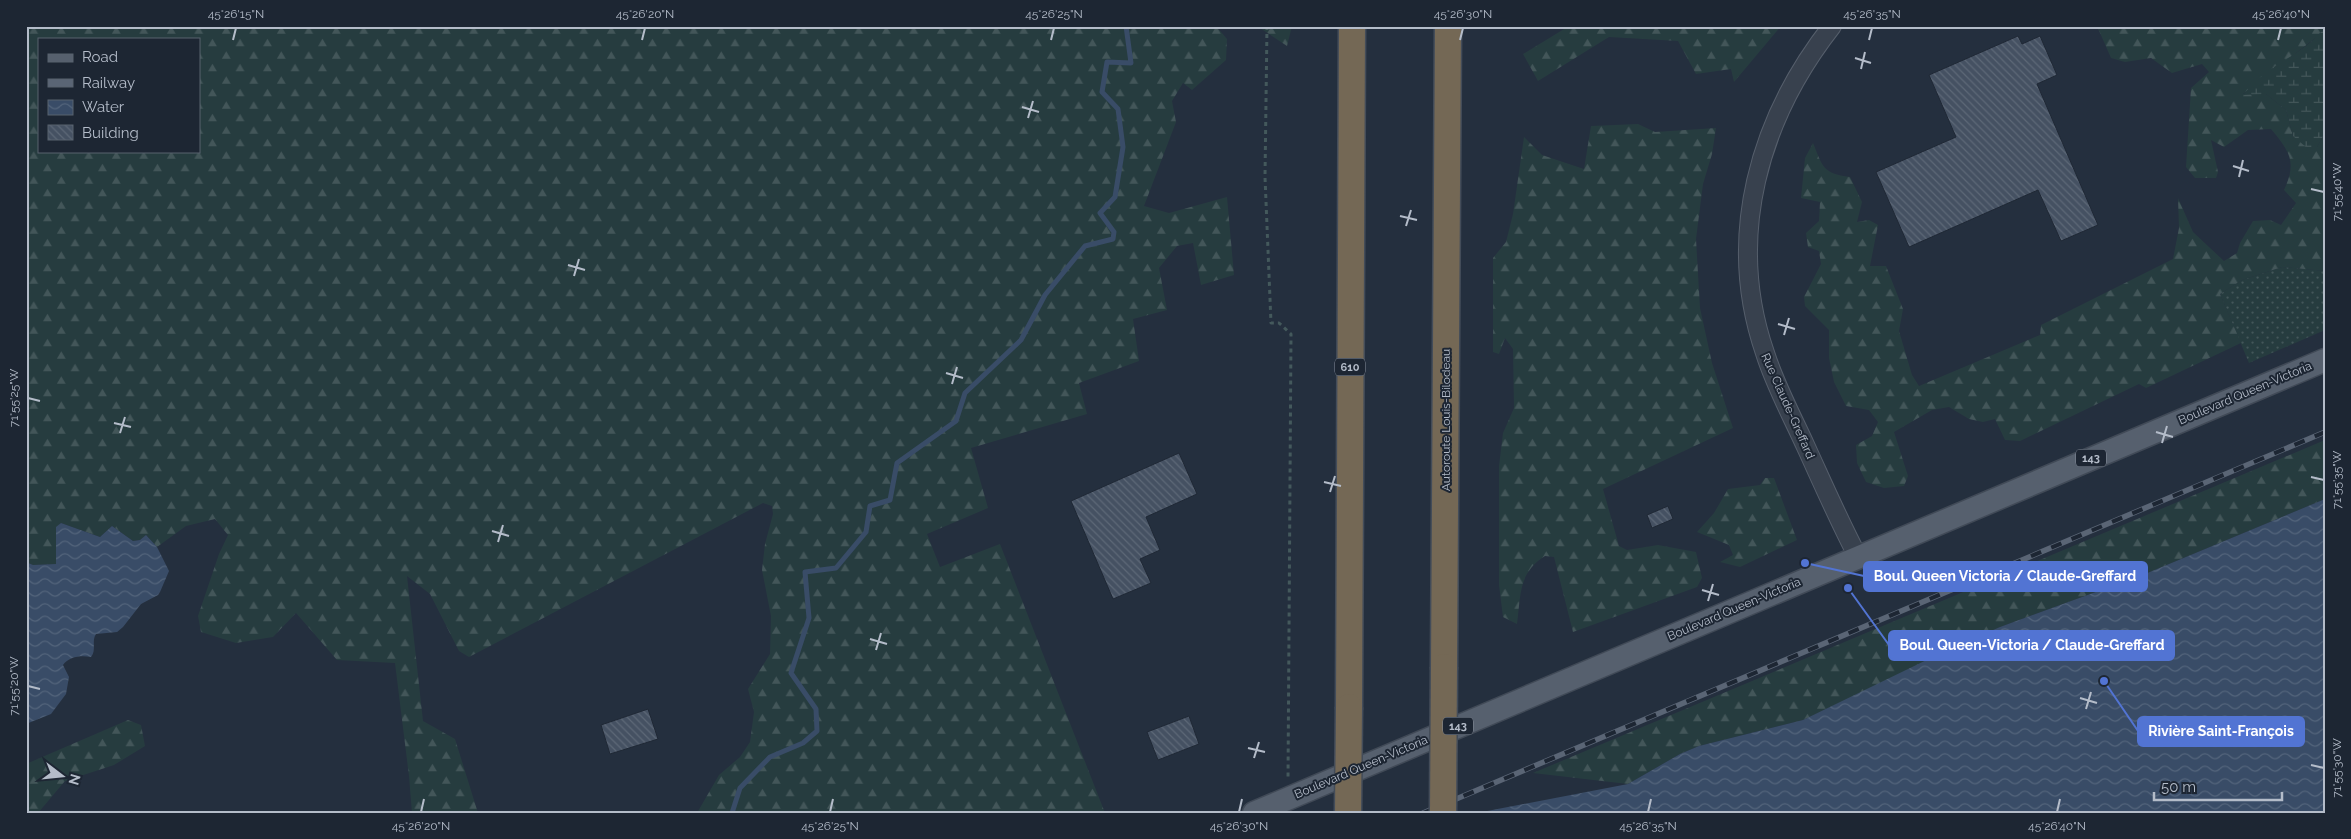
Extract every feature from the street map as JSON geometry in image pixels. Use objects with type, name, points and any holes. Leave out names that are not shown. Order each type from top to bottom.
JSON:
[{"type":"highway","name":"610","points":[[1348,813],[1352,26]]},
{"type":"highway","name":"Autoroute Louis-Bilodeau","points":[[1443,813],[1448,26]]},
{"type":"main road","name":"Boulevard Queen-Victoria","points":[[1254,813],[2325,360]]},
{"type":"street","name":"Rue Claude-Greffard","points":[[1832,26],[1796,77],[1769,135],[1753,196],[1749,260],[1751,292],[1765,354],[1858,556]]},
{"type":"path","points":[[1266,26],[1265,177],[1271,323],[1279,323],[1291,334],[1288,798]]},
{"type":"green space","points":[[26,26],[1216,26],[1227,39],[1226,60],[1192,90],[1183,83],[1172,101],[1176,122],[1144,206],[1169,213],[1227,197],[1234,275],[1201,285],[1193,243],[1177,246],[1159,268],[1167,310],[1133,319],[1139,361],[1079,383],[1087,414],[971,448],[988,508],[927,534],[940,567],[1000,544],[1105,813],[697,813],[719,775],[740,757],[750,742],[754,712],[748,689],[770,654],[771,616],[762,570],[765,544],[773,514],[772,506],[763,503],[469,657],[459,651],[430,594],[407,576],[423,721],[455,739],[478,813],[412,813],[395,663],[337,660],[296,613],[273,637],[236,643],[201,632],[198,616],[219,554],[228,535],[215,519],[186,526],[157,547],[146,535],[140,540],[133,541],[112,526],[100,537],[61,523],[56,528],[56,564],[33,565],[26,562]]},
{"type":"green space","points":[[1257,26],[1292,26],[1287,46]]},
{"type":"green space","points":[[1569,26],[1781,26],[1734,82],[1731,69],[1696,74],[1678,41],[1609,37],[1538,81],[1523,54]]},
{"type":"green space","points":[[2097,26],[2325,26],[2318,36],[2243,94],[2266,94],[2286,110],[2293,136],[2317,147],[2325,133],[2325,271],[2282,267],[2242,280],[2220,294],[2241,343],[2146,388],[2139,384],[2020,441],[2005,440],[1995,419],[1983,422],[1969,419],[1949,407],[1932,410],[1894,432],[1908,476],[1904,486],[1884,488],[1866,482],[1857,463],[1856,445],[1872,436],[1878,422],[1869,410],[1846,406],[1834,382],[1829,358],[1829,330],[1805,306],[1804,297],[1821,264],[1819,251],[1808,247],[1806,233],[1819,221],[1820,202],[1801,198],[1805,158],[1813,143],[1825,168],[1834,173],[1850,177],[1862,202],[1857,222],[1869,220],[1878,225],[1870,266],[1886,266],[1903,309],[1899,331],[1912,375],[1919,386],[2040,335],[2041,325],[2173,259],[2179,228],[2178,198],[2193,232],[2224,261],[2237,253],[2240,243],[2253,221],[2270,220],[2281,225],[2296,203],[2284,190],[2290,172],[2290,158],[2283,144],[2271,129],[2248,130],[2224,147],[2211,140],[2218,172],[2216,178],[2195,178],[2186,167],[2191,88],[2209,72],[2202,64],[2172,73],[2151,58],[2125,62],[2111,58]]},
{"type":"green space","points":[[2325,27],[2325,133],[2317,147],[2307,148],[2293,136],[2286,110],[2266,94],[2243,95],[2260,77],[2304,48]]},
{"type":"green space","points":[[1638,124],[1655,132],[1716,128],[1712,154],[1703,184],[1696,239],[1700,308],[1712,363],[1733,428],[1603,489],[1619,546],[1627,550],[1658,545],[1696,552],[1702,578],[1697,587],[1573,632],[1554,557],[1545,556],[1536,563],[1525,577],[1520,594],[1517,624],[1503,617],[1499,585],[1499,466],[1503,433],[1514,408],[1513,349],[1505,338],[1499,354],[1493,352],[1493,258],[1506,242],[1513,214],[1524,137],[1542,155],[1584,169],[1591,126]]},
{"type":"green space","points":[[2282,267],[2325,271],[2325,330],[2249,363],[2220,294],[2242,280]]},
{"type":"green space","points":[[2325,440],[2325,499],[2145,574],[2000,627],[1803,720],[1699,746],[1680,754],[1628,784],[1533,773]]},
{"type":"green space","points":[[1765,478],[1774,478],[1797,540],[1740,567],[1720,562],[1733,555],[1729,545],[1697,532],[1714,513],[1728,489],[1760,485]]},
{"type":"green space","points":[[128,720],[141,725],[145,746],[114,765],[65,781],[38,813],[26,813],[26,764]]},
{"type":"water","points":[[2325,499],[2325,813],[1477,813],[1628,784],[1680,754],[1699,746],[1803,720],[1943,652],[2000,627],[2145,574]]},
{"type":"water","points":[[61,523],[100,537],[112,526],[133,541],[140,540],[146,535],[157,547],[169,571],[158,595],[141,604],[123,627],[117,632],[96,634],[94,651],[91,657],[76,657],[63,665],[69,677],[66,694],[51,714],[26,724],[26,562],[33,565],[56,564],[56,527]]},
{"type":"building","points":[[2018,36],[2022,44],[2040,36],[2057,75],[2037,84],[2098,225],[2061,241],[2038,190],[1909,247],[1876,172],[1956,137],[1929,75]]},
{"type":"building","points":[[1179,453],[1197,494],[1146,517],[1160,550],[1140,559],[1151,583],[1113,599],[1071,501]]},
{"type":"building","points":[[1668,506],[1673,519],[1652,528],[1647,515]]},
{"type":"building","points":[[648,709],[658,739],[610,754],[601,725]]},
{"type":"building","points":[[1189,716],[1199,744],[1158,760],[1147,732]]},
{"type":"waterway","points":[[732,813],[740,788],[770,757],[803,743],[817,731],[816,709],[791,673],[809,618],[805,572],[836,568],[866,532],[870,506],[890,500],[897,463],[956,421],[965,393],[1021,340],[1045,295],[1085,246],[1113,239],[1114,232],[1100,213],[1115,197],[1123,147],[1118,109],[1102,92],[1107,62],[1131,63],[1126,26]]},
{"type":"railway","points":[[1423,813],[2325,432]]},
{"type":"place","name":"Boul. Queen Victoria / Claude-Greffard","points":[[1805,563]]},
{"type":"place","name":"Boul. Queen-Victoria / Claude-Greffard","points":[[1848,588]]},
{"type":"place","name":"Rivière Saint-François","points":[[2104,681]]}]
